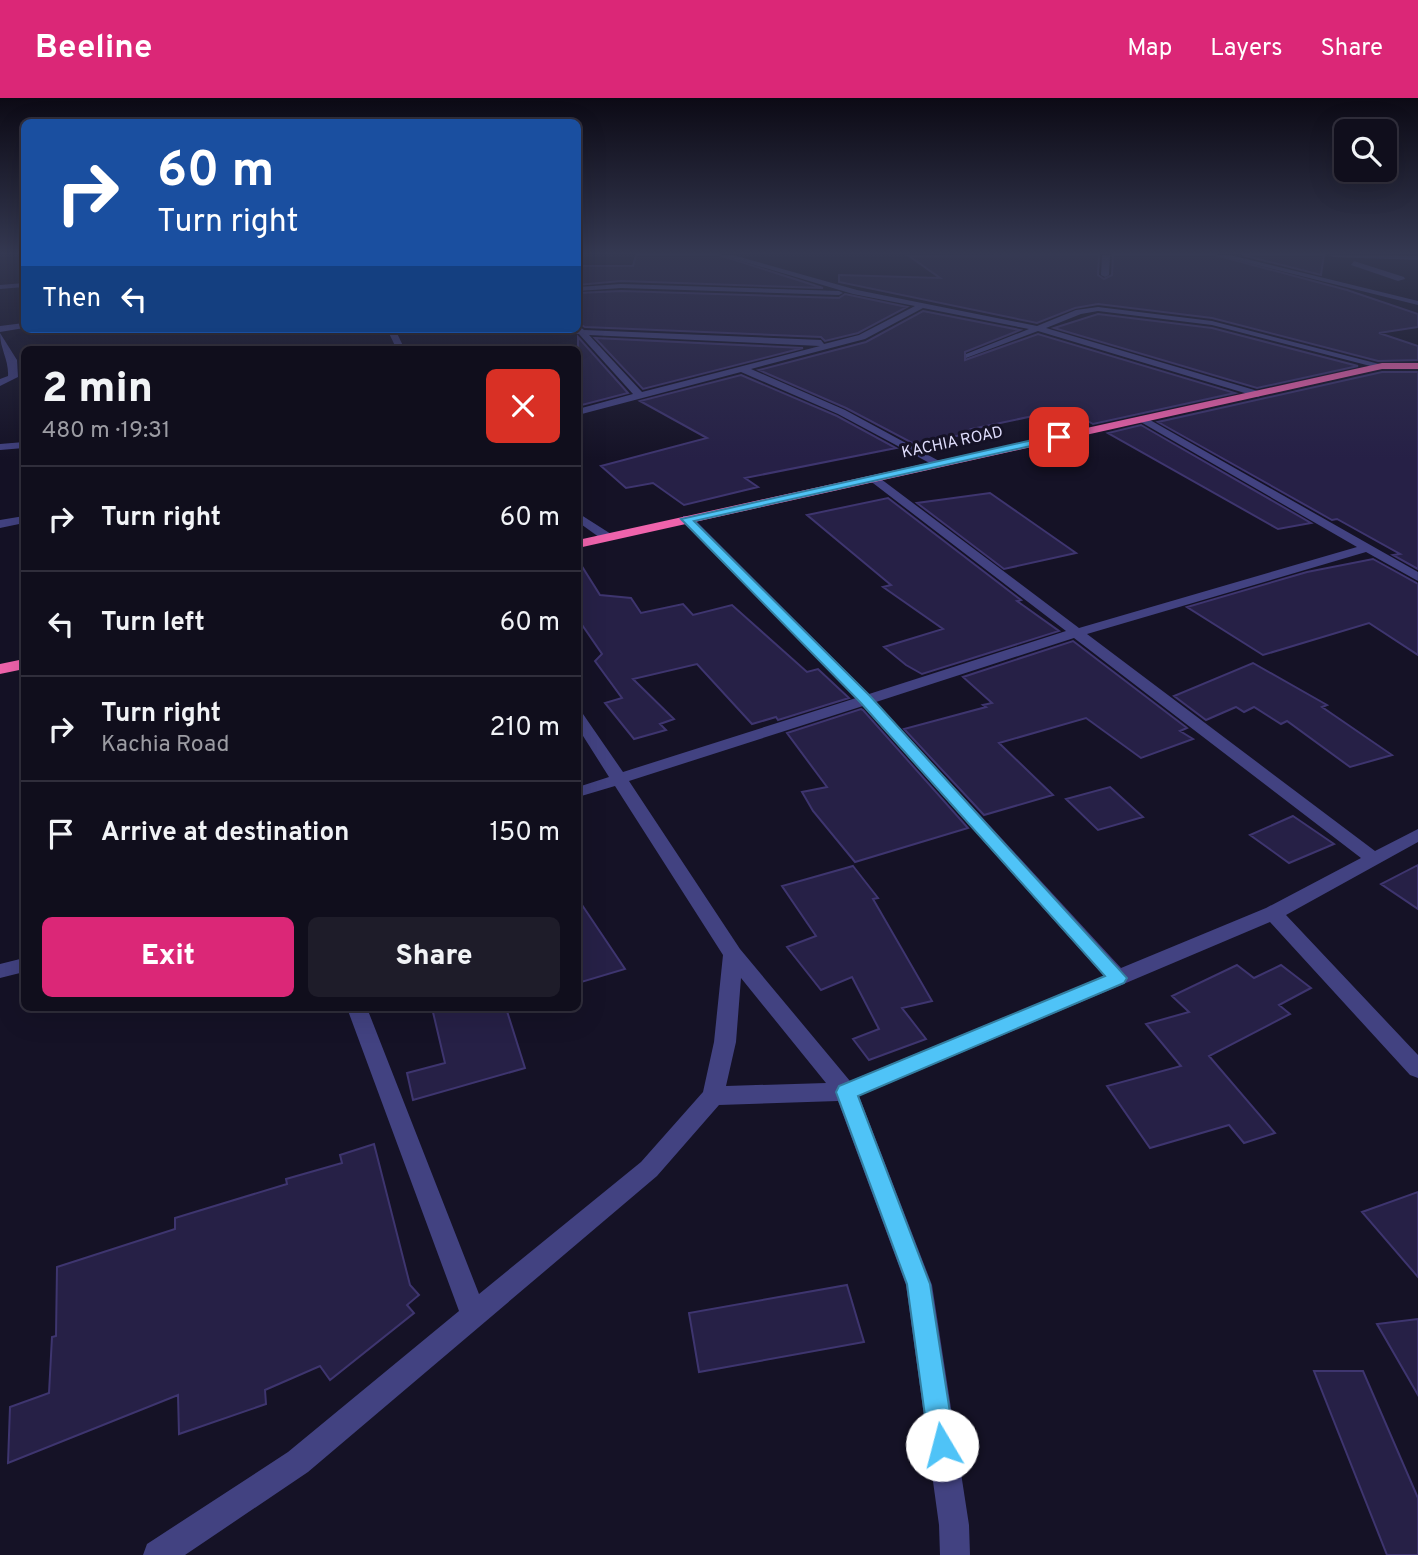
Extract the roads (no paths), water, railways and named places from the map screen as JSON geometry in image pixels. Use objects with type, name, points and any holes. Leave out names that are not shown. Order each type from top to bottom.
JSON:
[{"type":"highway","name":"KACHIA ROAD","points":[[581,543],[1382,366],[1418,366]]},
{"type":"highway","points":[[0,669],[21,665]]},
{"type":"street","points":[[581,411],[638,394],[838,344],[892,323]]},
{"type":"street","points":[[1009,323],[1040,329],[1258,394]]},
{"type":"street","points":[[969,356],[1054,323]]},
{"type":"street","points":[[1212,323],[1382,366]]},
{"type":"street","points":[[0,329],[21,326]]},
{"type":"street","points":[[581,330],[838,344]]},
{"type":"street","points":[[581,332],[638,394]]},
{"type":"street","points":[[0,336],[13,360],[13,377]]},
{"type":"street","points":[[742,369],[815,397],[872,425],[937,464]]},
{"type":"street","points":[[0,383],[21,376]]},
{"type":"street","points":[[1143,419],[1418,578]]},
{"type":"street","points":[[0,447],[21,445]]},
{"type":"street","points":[[873,478],[1374,859]]},
{"type":"street","points":[[581,519],[607,537]]},
{"type":"street","points":[[687,519],[865,699],[1118,978]]},
{"type":"street","points":[[0,524],[21,520]]},
{"type":"street","points":[[581,791],[1075,633],[1367,548]]},
{"type":"street","points":[[581,722],[733,954],[846,1092],[919,1284],[954,1525],[955,1555]]},
{"type":"street","points":[[713,1096],[846,1092],[1273,913],[1418,835]]},
{"type":"street","points":[[1273,913],[1418,1069]]},
{"type":"street","points":[[158,1555],[298,1462],[649,1169],[713,1096],[725,1042],[733,954]]},
{"type":"street","points":[[0,971],[21,966]]},
{"type":"street","points":[[358,1011],[474,1315]]}]
